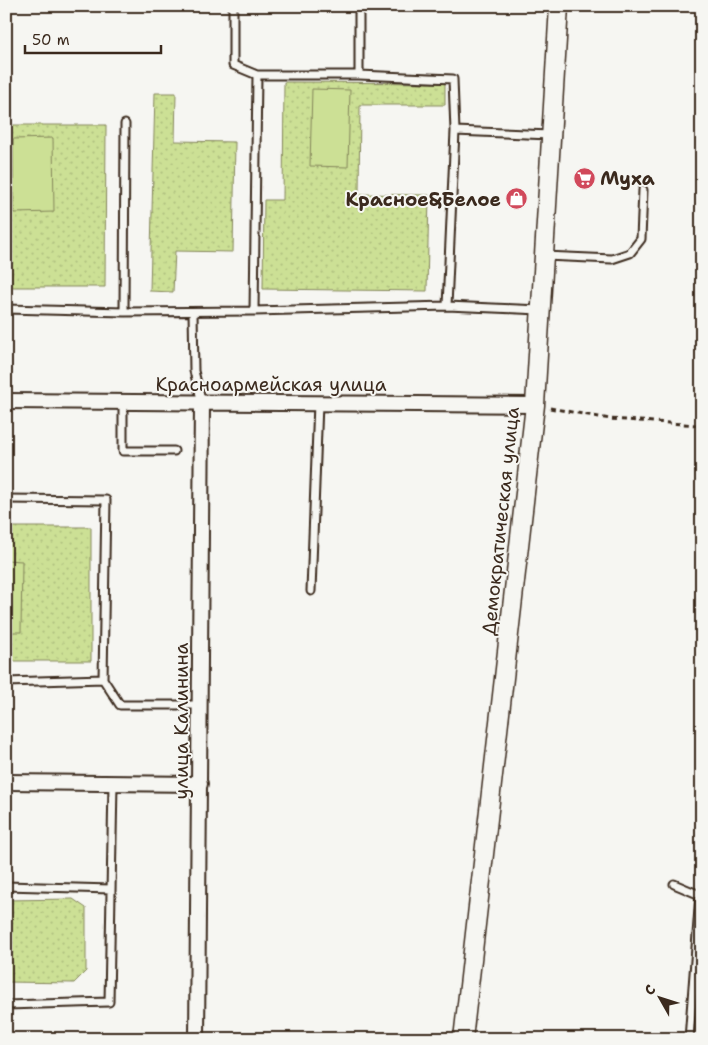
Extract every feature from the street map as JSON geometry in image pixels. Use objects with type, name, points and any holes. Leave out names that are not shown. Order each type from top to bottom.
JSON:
[{"type":"street","name":"Демократическая улица","points":[[463,1039],[535,405],[559,6]]},
{"type":"street","name":"Красноармейская улица","points":[[6,401],[535,405]]},
{"type":"street","name":"улица Калинина","points":[[197,1039],[202,403]]},
{"type":"street","points":[[6,782],[200,784]]},
{"type":"lane","points":[[233,6],[233,65],[257,75],[359,75],[453,79],[455,131],[447,306]]},
{"type":"lane","points":[[359,6],[359,75]]},
{"type":"lane","points":[[254,311],[257,75]]},
{"type":"lane","points":[[124,312],[125,124]]},
{"type":"lane","points":[[455,131],[552,135]]},
{"type":"lane","points":[[544,256],[612,259],[630,253],[641,239],[643,190]]},
{"type":"lane","points":[[6,309],[193,312],[447,306],[540,310]]},
{"type":"lane","points":[[193,312],[194,371],[202,403]]},
{"type":"lane","points":[[123,402],[123,451],[174,451]]},
{"type":"lane","points":[[311,591],[318,403]]},
{"type":"lane","points":[[6,499],[106,500],[103,679],[120,705],[199,705]]},
{"type":"lane","points":[[6,682],[103,679]]},
{"type":"lane","points":[[6,1005],[109,1002],[112,783]]},
{"type":"lane","points":[[674,884],[700,894],[689,1039]]},
{"type":"lane","points":[[6,886],[111,889]]},
{"type":"path","points":[[535,405],[610,419],[698,425],[702,427]]},
{"type":"green space","points":[[284,82],[445,83],[445,105],[360,105],[359,194],[429,195],[427,291],[263,289],[264,200],[283,200]]},
{"type":"green space","points":[[6,88],[7,125],[106,125],[105,287],[6,287]]},
{"type":"green space","points":[[312,89],[350,90],[348,167],[310,166]]},
{"type":"green space","points":[[155,93],[176,93],[175,141],[235,142],[233,252],[175,251],[173,292],[150,291]]},
{"type":"green space","points":[[53,138],[54,212],[14,213],[13,139]]},
{"type":"green space","points":[[6,527],[91,527],[91,661],[6,661]]},
{"type":"green space","points":[[6,560],[22,561],[21,632],[6,632]]},
{"type":"green space","points":[[73,899],[86,908],[86,971],[74,983],[6,982],[6,900]]},
{"type":"green space","points":[[702,933],[702,1023],[695,1011]]},
{"type":"place","name":"Муха","points":[[584,178]]},
{"type":"place","name":"Красное&Белое","points":[[517,199]]}]
